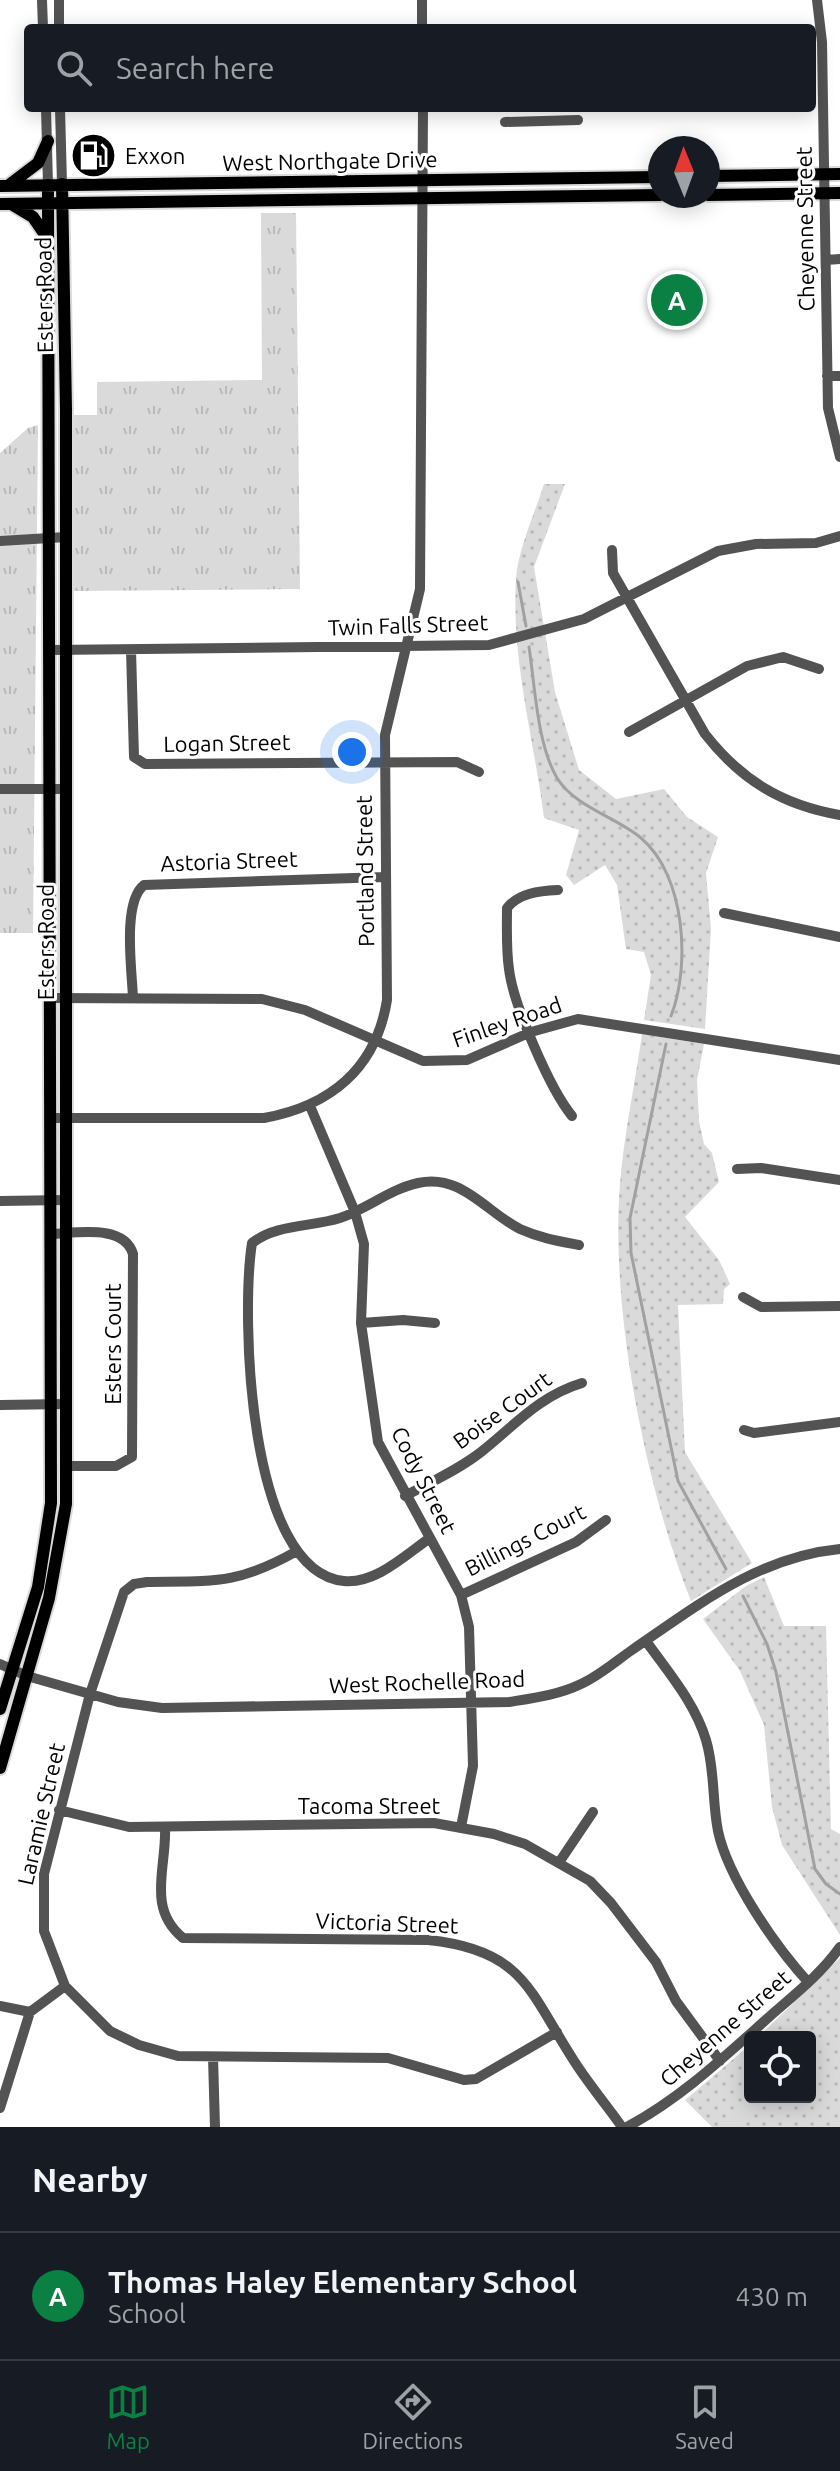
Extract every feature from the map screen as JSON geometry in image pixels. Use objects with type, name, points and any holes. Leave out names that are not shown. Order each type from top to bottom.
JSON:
[{"type":"main road","points":[[3,186],[38,163],[48,141]]},
{"type":"main road","points":[[720,176],[840,174]]},
{"type":"main road","name":"West Northgate Drive","points":[[3,186],[648,177]]},
{"type":"main road","points":[[578,178],[578,197]]},
{"type":"main road","points":[[243,182],[248,201]]},
{"type":"main road","name":"Esters Road","points":[[59,1200],[52,1118],[66,789],[62,184]]},
{"type":"main road","name":"Esters Road","points":[[0,1768],[58,1559],[67,1466],[59,1234],[66,1117],[50,789],[48,185]]},
{"type":"main road","points":[[720,195],[840,193]]},
{"type":"main road","name":"West Northgate Drive","points":[[5,204],[648,195]]},
{"type":"main road","points":[[5,204],[33,217],[49,242]]},
{"type":"main road","name":"Esters Road","points":[[0,1709],[5,1671],[38,1587],[48,1542],[59,1234]]},
{"type":"street","points":[[42,0],[43,24]]},
{"type":"street","points":[[59,0],[59,24]]},
{"type":"street","points":[[422,0],[422,24]]},
{"type":"street","name":"Cheyenne Street","points":[[817,0],[825,174],[827,376],[830,417],[840,457]]},
{"type":"street","name":"Esters Road","points":[[46,112],[48,185]]},
{"type":"street","name":"Esters Road","points":[[60,112],[62,184]]},
{"type":"street","name":"Portland Street","points":[[52,1118],[264,1118],[310,1106],[348,1081],[375,1043],[387,1000],[385,735],[420,589],[423,112]]},
{"type":"street","points":[[505,122],[578,120]]},
{"type":"street","points":[[826,260],[840,259]]},
{"type":"street","points":[[827,376],[840,376]]},
{"type":"street","name":"Twin Falls Street","points":[[51,650],[489,645],[584,619],[718,551],[756,544],[816,543],[840,536]]},
{"type":"street","points":[[0,541],[66,537]]},
{"type":"street","points":[[612,550],[613,573],[705,734],[748,780],[771,794],[809,810],[840,815]]},
{"type":"street","name":"Logan Street","points":[[131,650],[137,761],[145,764],[384,761]]},
{"type":"street","points":[[629,732],[747,666],[783,657],[819,669]]},
{"type":"street","points":[[384,761],[457,762],[479,772]]},
{"type":"street","points":[[0,789],[66,789]]},
{"type":"street","name":"Astoria Street","points":[[133,998],[131,907],[136,891],[144,885],[385,877]]},
{"type":"street","points":[[558,890],[538,891],[513,900],[507,908],[509,973],[559,1099],[572,1116]]},
{"type":"street","points":[[724,913],[840,937]]},
{"type":"street","name":"Finley Road","points":[[59,998],[262,999],[290,1004],[423,1061],[458,1062],[531,1032],[578,1019],[609,1021],[840,1060]]},
{"type":"street","name":"Cody Street","points":[[310,1106],[355,1212],[364,1244],[361,1323],[378,1442],[461,1595],[469,1627],[474,1703],[473,1766],[461,1827]]},
{"type":"street","points":[[737,1169],[761,1168],[840,1180]]},
{"type":"street","points":[[430,1538],[377,1574],[361,1580],[328,1578],[312,1569],[297,1551],[282,1522],[260,1455],[250,1391],[252,1243],[270,1232],[316,1225],[355,1212],[420,1182],[449,1183],[519,1228],[543,1239],[579,1245]]},
{"type":"street","points":[[0,1201],[59,1200]]},
{"type":"street","name":"Esters Court","points":[[59,1234],[116,1235],[131,1246],[133,1269],[132,1457],[116,1466],[67,1466]]},
{"type":"street","points":[[743,1297],[761,1307],[840,1306]]},
{"type":"street","points":[[361,1323],[403,1320],[435,1323]]},
{"type":"street","name":"Boise Court","points":[[405,1496],[479,1453],[515,1420],[558,1390],[582,1383]]},
{"type":"street","points":[[0,1405],[66,1404]]},
{"type":"street","points":[[744,1430],[754,1433],[840,1422]]},
{"type":"street","name":"Billings Court","points":[[461,1595],[576,1542],[606,1520]]},
{"type":"street","name":"West Rochelle Road","points":[[5,1671],[90,1694],[162,1708],[474,1703],[550,1696],[583,1683],[731,1583],[782,1559],[840,1549]]},
{"type":"street","name":"Laramie Street","points":[[297,1551],[247,1576],[225,1581],[134,1584],[124,1592],[90,1694],[59,1810],[42,1892],[44,1931],[65,1986],[89,2014],[124,2038],[178,2056],[351,2055],[388,2058],[464,2080],[476,2079],[557,2032]]},
{"type":"street","points":[[646,1641],[682,1691],[706,1740],[718,1832],[729,1860],[776,1944],[808,1982]]},
{"type":"street","name":"Tacoma Street","points":[[59,1810],[129,1827],[434,1823],[525,1844],[560,1861],[590,1881],[634,1931],[676,2001],[720,2061]]},
{"type":"street","points":[[560,1861],[593,1812]]},
{"type":"street","name":"Victoria Street","points":[[165,1827],[166,1850],[159,1897],[171,1928],[183,1938],[460,1944],[487,1952],[521,1977],[536,1994],[557,2032],[625,2127]]},
{"type":"street","name":"Cheyenne Street","points":[[625,2127],[667,2105],[720,2061],[808,1982],[840,1947]]},
{"type":"street","points":[[0,2108],[30,2012],[65,1986]]},
{"type":"street","points":[[0,2006],[30,2012]]},
{"type":"street","points":[[213,2057],[215,2127]]},
{"type":"green space","points":[[261,213],[296,213],[300,589],[71,591],[70,415],[97,415],[97,382],[262,380]]},
{"type":"green space","points":[[38,425],[33,933],[0,933],[0,453],[28,428]]},
{"type":"green space","points":[[544,484],[565,484],[534,567],[555,692],[579,770],[616,799],[664,789],[687,817],[718,837],[706,873],[711,929],[705,1029],[644,1020],[651,975],[644,952],[626,949],[617,885],[605,865],[574,885],[566,875],[579,830],[544,818],[520,669],[515,609],[520,556]]},
{"type":"green space","points":[[642,1034],[704,1044],[697,1080],[699,1121],[704,1144],[712,1153],[719,1182],[685,1217],[719,1260],[730,1284],[724,1289],[723,1304],[678,1305],[685,1452],[752,1563],[691,1601],[659,1505],[646,1451],[634,1396],[620,1286],[620,1184]]},
{"type":"green space","points":[[764,1577],[784,1626],[826,1626],[831,1829],[840,1834],[840,1935],[782,1845],[772,1807],[764,1725],[740,1671],[703,1619],[746,1586]]},
{"type":"green space","points":[[840,1958],[840,2127],[712,2127],[685,2100],[744,2050],[744,2103],[816,2103],[816,2031],[764,2031]]},
{"type":"green space","points":[[743,2100],[753,2110],[736,2127],[726,2127],[721,2122]]},
{"type":"waterway","points":[[518,582],[526,626]]},
{"type":"waterway","points":[[529,647],[541,732],[557,778],[574,797],[641,838],[656,854],[667,874],[675,897],[682,947],[681,972],[671,1016]]},
{"type":"waterway","points":[[666,1044],[630,1218],[631,1253],[678,1481],[726,1569]]},
{"type":"waterway","points":[[743,1596],[767,1644],[776,1672],[815,1869],[826,1884],[840,1894]]},
{"type":"place","name":"Exxon","points":[[94,156]]},
{"type":"place","name":"Thomas Haley Elementary School","points":[[677,300]]}]
